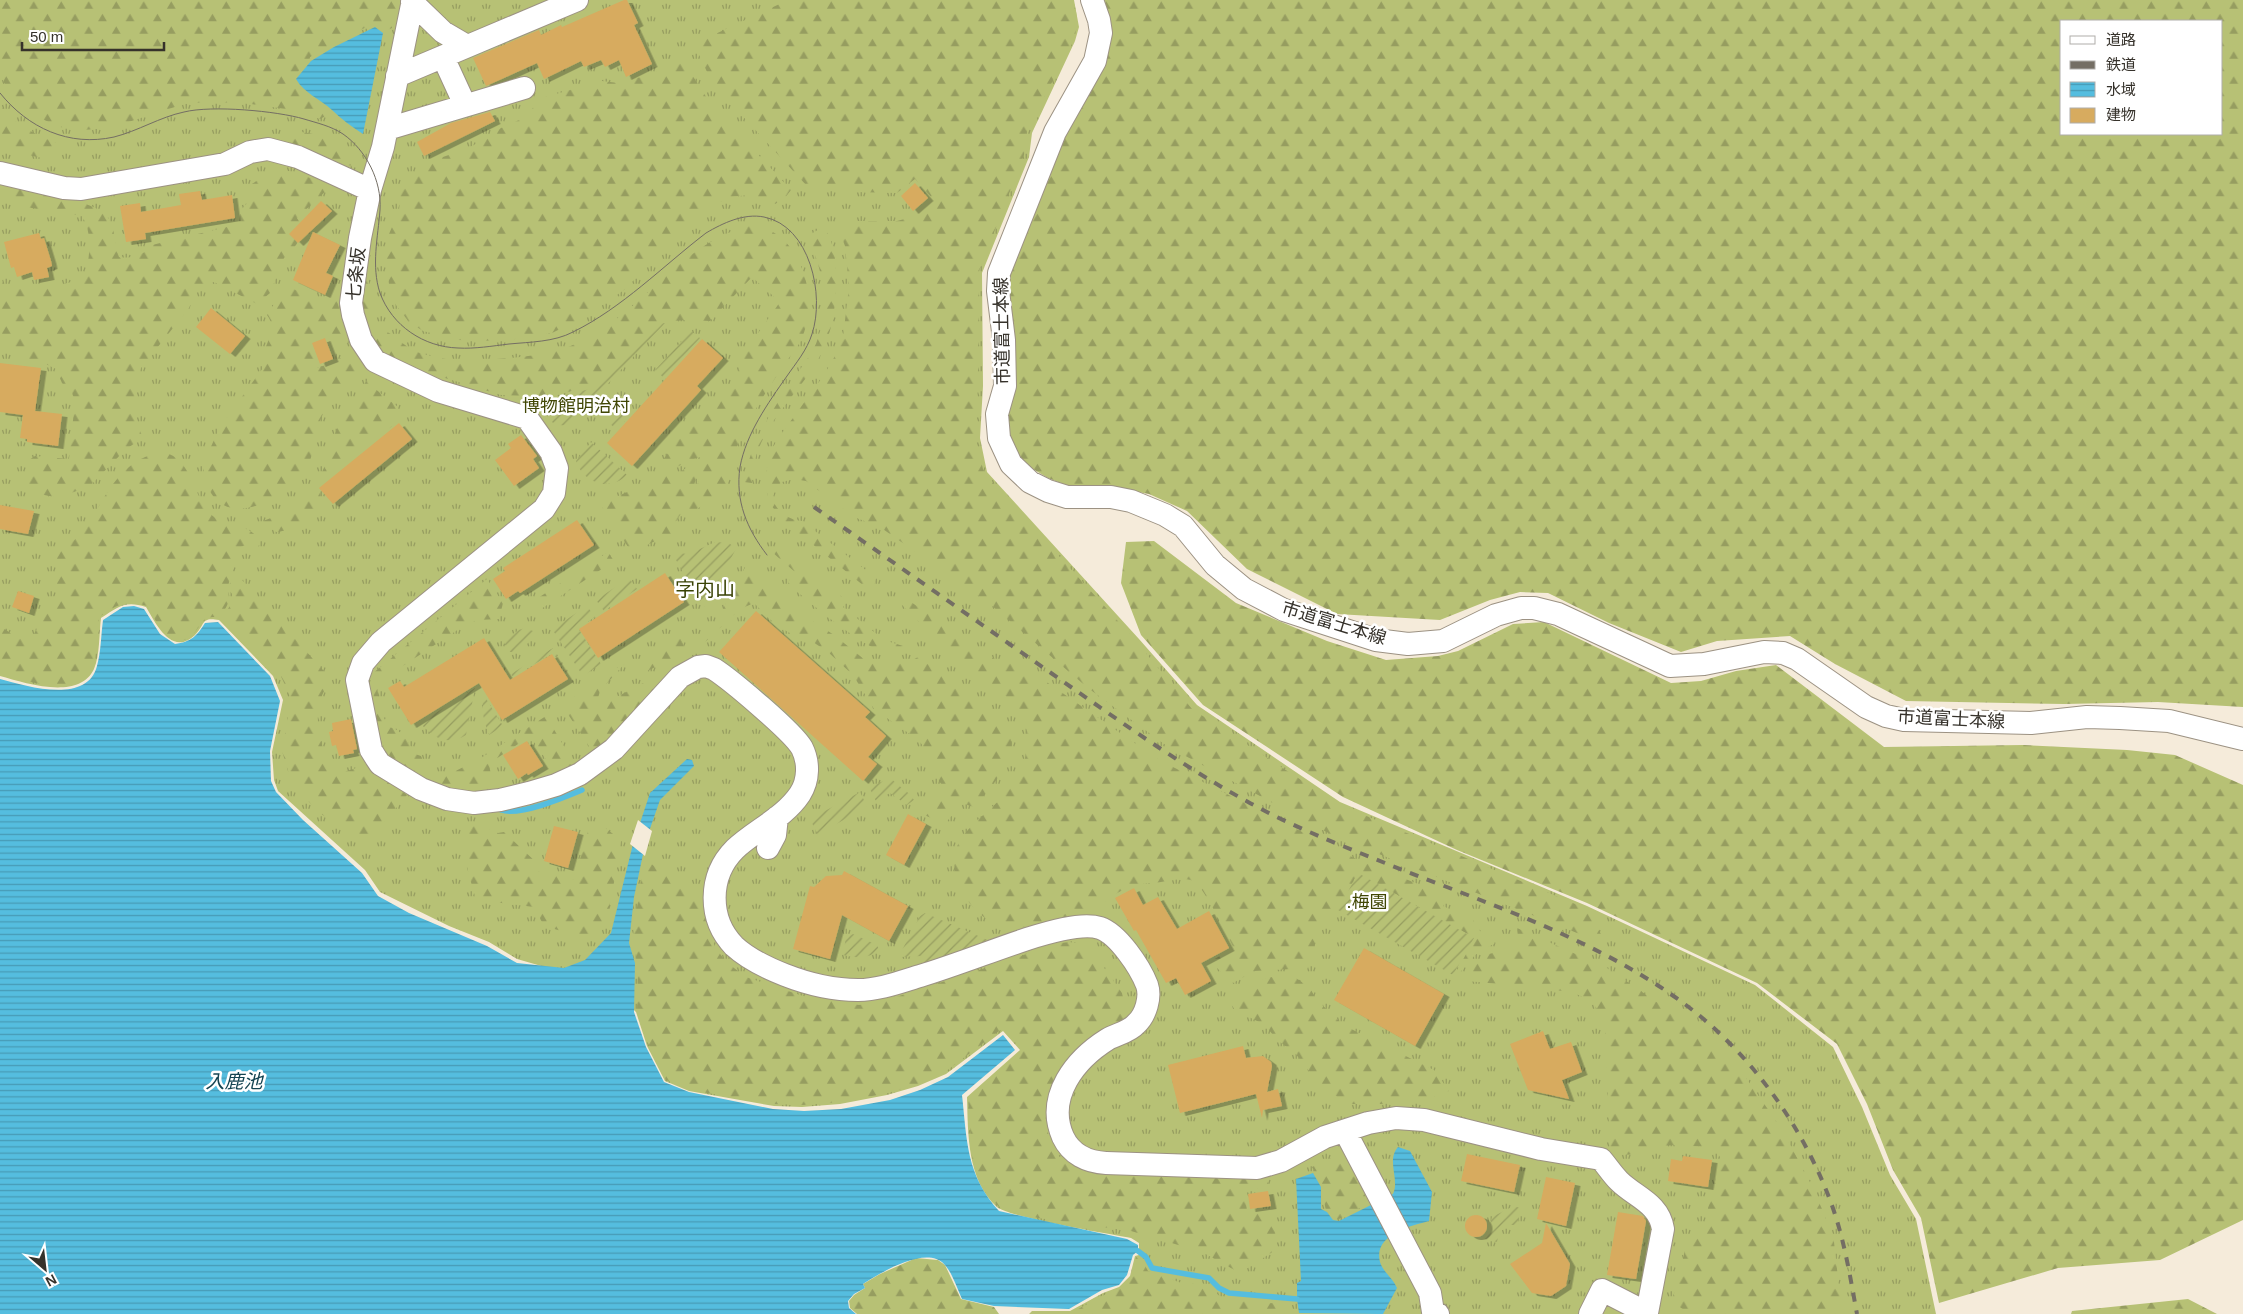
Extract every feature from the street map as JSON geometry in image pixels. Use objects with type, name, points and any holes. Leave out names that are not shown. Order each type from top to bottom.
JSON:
[{"type":"street","points":[[397,76],[577,0]]},
{"type":"street","name":"市道富士本線","points":[[1092,0],[1099,20],[1099,47],[1089,72],[1055,132],[999,273],[998,283],[1004,340],[1005,386],[997,414],[999,438],[1011,464],[1030,482],[1048,492],[1067,497],[1111,497],[1149,507],[1183,526],[1215,565],[1244,589],[1284,610],[1376,640],[1408,644],[1443,641],[1496,615],[1521,608],[1534,608],[1558,614],[1670,666],[1704,664],[1764,652],[1783,653],[1805,664],[1866,707],[1886,716],[1904,720],[2031,722],[2087,717],[2120,718],[2169,721],[2243,738]]},
{"type":"street","points":[[413,1],[443,32],[467,46]]},
{"type":"street","name":"七条坂","points":[[413,1],[387,129],[372,182],[360,238],[351,304],[356,328],[367,351],[375,361],[438,391],[527,418],[554,458],[557,484],[544,509],[381,642],[363,663],[357,680],[371,750],[380,764],[435,796],[459,801],[494,801],[556,785],[580,774],[607,756],[680,677],[692,669],[706,666],[723,674],[792,736],[803,750],[807,767],[806,780],[801,792],[777,817],[733,851],[724,863],[718,876],[714,905],[724,933],[734,945],[752,959],[786,975],[829,988],[867,990],[906,981],[1041,935],[1067,929],[1097,927],[1110,932],[1121,942],[1146,984],[1147,1005],[1136,1025],[1089,1052],[1073,1068],[1064,1085],[1059,1102],[1061,1131],[1065,1140],[1078,1155],[1086,1160],[1101,1163],[1257,1168],[1281,1161],[1325,1137],[1385,1118],[1415,1120],[1541,1148],[1601,1159],[1619,1181],[1654,1208],[1662,1221],[1663,1229],[1647,1313],[1602,1290],[1590,1314]]},
{"type":"street","points":[[443,57],[465,106]]},
{"type":"street","points":[[387,129],[524,88]]},
{"type":"street","points":[[0,173],[70,189],[81,189],[225,164],[250,152],[268,149],[372,182]]},
{"type":"street","points":[[768,848],[775,835],[777,817]]},
{"type":"street","points":[[1345,1131],[1430,1293],[1433,1312],[1438,1314]]},
{"type":"green space","name":"博物館明治村","points":[[0,0],[1074,0],[1079,27],[1075,41],[1032,133],[1029,157],[982,273],[983,386],[980,438],[987,472],[1197,705],[1340,802],[1587,906],[1755,985],[1833,1047],[1862,1107],[1890,1175],[1916,1219],[1936,1314],[1029,1314],[1032,1311],[1070,1311],[1103,1293],[1119,1287],[1130,1276],[1135,1256],[1139,1255],[1139,1243],[1131,1238],[1020,1216],[997,1207],[987,1196],[980,1184],[971,1156],[967,1097],[1020,1050],[1003,1031],[946,1074],[918,1086],[887,1095],[840,1104],[802,1107],[774,1106],[689,1091],[665,1081],[647,1046],[636,1012],[601,979],[583,978],[517,959],[489,942],[449,926],[380,892],[365,870],[278,791],[274,780],[272,752],[283,700],[273,676],[219,620],[213,619],[204,622],[195,635],[187,641],[179,642],[166,636],[146,607],[133,604],[122,606],[101,618],[96,663],[87,679],[76,685],[51,687],[0,676]]},
{"type":"green space","points":[[0,0],[404,0],[399,17],[393,17],[392,28],[385,31],[377,25],[370,25],[310,57],[294,77],[299,88],[331,113],[320,119],[298,111],[245,103],[206,102],[184,104],[110,128],[82,130],[60,127],[31,114],[7,88],[0,75]]},
{"type":"green space","points":[[788,0],[1073,0],[1077,20],[1074,40],[1026,132],[1024,155],[979,271],[978,384],[975,438],[984,473],[1135,640],[1192,709],[1338,804],[1587,909],[1607,945],[1334,836],[1167,746],[1088,688],[991,605],[880,527],[854,517],[806,481],[794,479],[782,482],[776,487],[773,497],[768,498],[765,481],[769,455],[777,440],[824,375],[843,337],[849,287],[845,246],[839,230],[843,224],[856,221],[897,221],[912,217],[932,198],[915,179],[897,193],[855,192],[834,184],[807,186],[724,96],[708,74],[694,44]]},
{"type":"green space","points":[[1103,0],[2243,0],[2243,707],[2158,702],[2064,704],[1906,701],[1835,664],[1790,636],[1717,641],[1681,652],[1609,623],[1548,593],[1520,592],[1490,600],[1440,620],[1337,614],[1247,569],[1187,511],[1149,494],[1100,485],[1068,486],[1048,478],[1016,459],[1005,431],[1007,279],[1061,134],[1106,62],[1112,36],[1111,22]]},
{"type":"green space","points":[[682,59],[710,103],[791,190],[784,199],[775,204],[764,203],[748,195],[732,197],[715,204],[695,218],[624,290],[588,315],[552,333],[504,341],[458,340],[423,331],[409,322],[396,305],[389,284],[386,260],[389,234],[399,211],[401,186],[440,158],[469,148],[501,128],[528,116],[538,99],[602,81],[618,83],[652,74]]},
{"type":"green space","points":[[0,105],[19,124],[60,144],[56,161],[0,149]]},
{"type":"green space","points":[[289,130],[330,138],[346,148],[362,166],[340,165],[283,139]]},
{"type":"green space","points":[[285,170],[317,180],[327,190],[297,218],[305,230],[296,245],[284,258],[270,293],[257,304],[214,282],[198,288],[189,308],[141,368],[134,403],[137,421],[143,438],[126,449],[91,485],[59,498],[25,491],[23,488],[29,460],[35,456],[69,459],[75,401],[72,393],[62,383],[56,369],[46,364],[16,359],[15,350],[0,331],[0,261],[3,286],[31,289],[66,283],[84,278],[89,255],[89,238],[82,216],[14,203],[2,193],[0,185],[12,183],[32,187],[78,201],[101,211],[107,216],[112,225],[119,257],[129,258],[145,252],[152,245],[239,224],[240,211],[250,200],[250,185],[265,176]]},
{"type":"green space","points":[[748,226],[755,226],[773,232],[788,244],[792,250],[803,271],[806,282],[809,306],[808,318],[799,343],[762,399],[739,441],[724,499],[711,501],[686,515],[703,469],[704,461],[701,457],[656,474],[662,461],[710,399],[717,398],[736,378],[744,353],[780,302],[752,277],[710,321],[656,322],[588,386],[558,395],[501,395],[422,371],[396,360],[379,348],[367,330],[375,329],[388,332],[410,349],[447,359],[497,359],[559,350],[586,339],[610,324],[698,250],[722,236]]},
{"type":"green space","points":[[824,227],[833,246],[836,273],[834,311],[827,340],[819,358],[776,417],[759,447],[754,464],[752,483],[744,482],[757,439],[778,402],[811,353],[818,338],[823,313],[823,286],[813,249],[807,238]]},
{"type":"green space","points":[[368,240],[371,241],[368,274],[373,312],[364,319],[361,309]]},
{"type":"green space","points":[[286,285],[317,298],[337,296],[341,324],[350,342],[340,346],[329,335],[307,341],[318,368],[355,350],[365,362],[327,406],[319,423],[308,466],[297,480],[274,498],[246,508],[233,508],[221,503],[211,493],[203,464],[220,427],[263,368],[263,354],[272,328],[267,315]]},
{"type":"green space","points":[[665,323],[570,424],[557,425],[548,418],[545,409],[549,399],[590,389],[657,324]]},
{"type":"green space","points":[[691,331],[700,338],[664,378],[655,370]]},
{"type":"green space","points":[[374,372],[374,388],[398,407],[398,421],[319,487],[321,495],[319,504],[308,518],[292,528],[276,532],[263,521],[290,508],[306,495],[318,479],[325,467],[331,444],[345,413],[355,396]]},
{"type":"green space","points":[[623,405],[632,413],[617,430],[608,422]]},
{"type":"green space","points":[[591,442],[627,475],[613,483],[605,484],[591,480],[585,475],[576,461]]},
{"type":"green space","points":[[159,452],[169,454],[183,466],[189,474],[202,502],[213,516],[250,531],[260,543],[258,547],[251,550],[246,545],[238,548],[227,590],[229,601],[224,611],[219,617],[206,618],[187,639],[179,641],[166,634],[147,606],[133,603],[122,604],[99,617],[92,668],[85,678],[76,684],[50,686],[0,673],[0,626],[18,638],[26,639],[34,634],[57,592],[57,552],[72,542],[84,529],[112,485],[124,471],[139,460]]},
{"type":"green space","points":[[697,461],[702,463],[687,504],[675,523],[674,535],[655,541],[632,553],[600,504],[661,477],[680,472]]},
{"type":"green space","points":[[773,501],[785,515],[802,521],[876,578],[873,588],[869,590],[785,522],[769,503]]},
{"type":"green space","points":[[1154,541],[1236,603],[1327,641],[1386,660],[1438,656],[1458,651],[1513,624],[1544,622],[1671,683],[1701,681],[1736,671],[1776,665],[1884,747],[2023,745],[2127,750],[2175,755],[2243,785],[2243,1220],[2160,1260],[2058,1268],[1939,1303],[1921,1218],[1893,1170],[1867,1104],[1837,1044],[1757,983],[1587,903],[1457,850],[1343,797],[1203,705],[1141,635],[1121,583],[1126,542]]},
{"type":"green space","points":[[715,542],[729,543],[736,549],[704,607],[673,555],[677,553],[689,554]]},
{"type":"green space","points":[[780,544],[847,601],[843,607],[884,640],[903,646],[897,649],[884,650],[869,646],[817,608],[788,582],[795,572],[772,552]]},
{"type":"green space","points":[[608,552],[614,561],[541,609],[535,600]]},
{"type":"green space","points":[[748,562],[802,614],[834,635],[865,660],[883,664],[900,661],[909,662],[918,657],[1002,717],[1009,729],[1010,753],[999,777],[974,807],[961,803],[945,824],[922,814],[922,809],[945,789],[933,773],[928,751],[917,739],[874,709],[853,675],[828,652],[810,640],[795,636],[776,625],[754,603],[740,609],[705,642]]},
{"type":"green space","points":[[234,571],[331,679],[321,697],[318,708],[319,733],[328,761],[339,771],[365,766],[369,767],[407,795],[382,825],[374,840],[364,846],[320,813],[301,794],[290,777],[282,751],[291,698],[279,672],[223,618],[232,602],[233,595],[228,589]]},
{"type":"green space","points":[[629,578],[637,589],[604,611],[596,600]]},
{"type":"green space","points":[[487,579],[503,603],[499,619],[477,620],[465,625],[377,683],[379,709],[389,727],[402,734],[415,754],[421,756],[426,767],[413,771],[401,766],[392,758],[380,737],[375,711],[372,674]]},
{"type":"green space","points":[[905,598],[1002,664],[1009,656],[1159,760],[1358,860],[1443,894],[1443,906],[1473,920],[1482,934],[1495,943],[1475,955],[1457,976],[1455,974],[1475,938],[1358,873],[1333,916],[1321,925],[1306,973],[1291,969],[1254,971],[1233,983],[1217,968],[1211,966],[1211,961],[1234,948],[1205,894],[1196,883],[1186,879],[1140,884],[1130,887],[1117,893],[1094,910],[1063,922],[1033,927],[1018,927],[991,921],[972,907],[960,888],[954,867],[955,856],[957,846],[963,836],[1000,800],[1016,780],[1026,754],[1027,731],[1021,715],[1013,704],[994,686],[943,648],[902,605]]},
{"type":"green space","points":[[587,606],[595,617],[578,628],[601,664],[583,676],[552,629]]},
{"type":"green space","points":[[686,620],[680,638],[688,652],[682,659],[671,659],[618,686],[631,672],[660,652],[673,637],[674,629]]},
{"type":"green space","points":[[525,628],[533,631],[533,638],[519,652],[510,652],[504,643],[505,639]]},
{"type":"green space","points":[[553,648],[572,677],[569,678],[553,653],[513,677],[511,674]]},
{"type":"green space","points":[[627,661],[600,691],[598,698],[602,702],[607,702],[670,669],[673,671],[594,754],[562,705]]},
{"type":"green space","points":[[475,688],[466,735],[453,740],[441,739],[420,723]]},
{"type":"green space","points":[[485,697],[503,726],[489,735],[484,721],[483,701]]},
{"type":"green space","points":[[546,716],[575,765],[560,774],[548,762],[530,736],[490,763],[494,789],[480,792],[465,792],[450,789],[436,783],[438,780],[481,758]]},
{"type":"green space","points":[[891,778],[914,800],[907,805],[890,793],[876,801],[869,787]]},
{"type":"green space","points":[[860,792],[867,806],[818,835],[810,819]]},
{"type":"green space","points":[[473,822],[498,833],[504,832],[538,864],[536,871],[574,880],[588,831],[600,824],[621,840],[606,923],[595,936],[579,936],[544,926],[534,907],[476,900],[466,861],[466,843]]},
{"type":"green space","points":[[644,858],[700,902],[715,947],[726,962],[746,977],[806,997],[859,1005],[890,999],[1019,957],[1047,945],[1069,942],[1083,944],[1095,955],[1122,993],[1126,1012],[1121,1023],[1061,1070],[1044,1111],[1048,1133],[1054,1150],[1063,1161],[1076,1167],[1096,1170],[1265,1171],[1269,1187],[1245,1191],[1247,1212],[1273,1211],[1277,1249],[1240,1273],[1202,1252],[1131,1231],[1038,1218],[999,1207],[987,1194],[972,1159],[968,1098],[1023,1049],[1003,1028],[945,1072],[918,1084],[888,1093],[840,1102],[802,1105],[774,1104],[689,1090],[666,1080],[649,1045],[637,1012],[638,963],[632,943]]},
{"type":"green space","name":".梅園","points":[[1358,873],[1474,938],[1453,975],[1338,910]]},
{"type":"green space","points":[[925,913],[990,941],[992,945],[923,963],[921,956],[901,957],[900,954],[920,916]]},
{"type":"green space","points":[[1517,928],[1607,968],[1686,1022],[1719,1049],[1746,1078],[1781,1128],[1808,1178],[1822,1209],[1834,1242],[1842,1314],[1691,1314],[1673,1303],[1675,1285],[1684,1269],[1684,1247],[1689,1238],[1707,1225],[1708,1208],[1721,1159],[1715,1148],[1680,1145],[1652,1147],[1630,1155],[1610,1150],[1605,1028],[1594,1005],[1578,995],[1564,992],[1467,981],[1472,969],[1482,959],[1489,954],[1505,951],[1511,947],[1518,937]]},
{"type":"green space","points":[[853,934],[877,945],[879,950],[871,955],[862,957],[843,955],[846,937]]},
{"type":"green space","points":[[1269,977],[1296,978],[1309,987],[1317,1000],[1343,1025],[1434,1070],[1449,1091],[1431,1098],[1381,1104],[1346,1104],[1315,1079],[1295,1053],[1277,1040],[1265,1025],[1235,1010],[1231,1004],[1248,987]]},
{"type":"green space","points":[[1336,1156],[1349,1165],[1369,1203],[1339,1219],[1333,1217],[1326,1209],[1322,1185],[1312,1167]]},
{"type":"green space","points":[[1514,1206],[1520,1208],[1518,1225],[1510,1225],[1499,1232],[1497,1242],[1484,1239],[1487,1237],[1492,1217]]},
{"type":"green space","points":[[1136,1257],[1143,1262],[1148,1271],[1187,1285],[1201,1282],[1225,1300],[1284,1304],[1285,1314],[1069,1314],[1104,1295],[1120,1289],[1131,1277]]},
{"type":"green space","points":[[916,1258],[938,1260],[945,1265],[961,1299],[994,1307],[999,1314],[857,1314],[850,1308],[849,1301],[854,1295],[865,1288],[863,1284]]},
{"type":"green space","points":[[2188,1299],[2217,1314],[2071,1314],[2072,1311]]},
{"type":"water","points":[[375,27],[383,33],[363,134],[308,92],[296,79],[311,61],[334,47]]},
{"type":"water","name":"入鹿池","points":[[134,606],[144,609],[160,634],[175,644],[193,638],[205,623],[218,622],[270,676],[280,701],[270,751],[271,781],[276,792],[303,820],[362,873],[378,896],[409,913],[487,946],[517,963],[564,968],[585,960],[611,933],[633,844],[650,793],[687,759],[692,760],[694,766],[660,800],[646,840],[634,897],[629,943],[635,963],[634,1012],[646,1047],[664,1082],[689,1092],[773,1109],[804,1111],[841,1109],[890,1100],[920,1090],[948,1077],[1003,1035],[1015,1050],[962,1095],[967,1142],[974,1170],[980,1184],[988,1198],[999,1211],[1127,1239],[1138,1245],[1138,1251],[1133,1255],[1127,1275],[1119,1285],[1102,1290],[1069,1309],[994,1306],[962,1299],[947,1267],[936,1259],[926,1258],[903,1263],[863,1284],[865,1288],[854,1294],[848,1301],[849,1308],[856,1314],[0,1314],[0,679],[54,690],[69,689],[81,685],[91,678],[97,666],[103,620],[123,607]]},
{"type":"water","points":[[1398,1147],[1410,1151],[1432,1192],[1429,1221],[1395,1233],[1387,1238],[1382,1245],[1379,1253],[1380,1262],[1397,1288],[1383,1314],[1299,1313],[1297,1283],[1301,1281],[1296,1179],[1313,1173],[1321,1187],[1321,1209],[1327,1212],[1333,1220],[1339,1221],[1393,1194],[1395,1182],[1393,1158]]},
{"type":"pier","points":[[638,820],[652,831],[645,856],[630,844]]},
{"type":"building","points":[[627,0],[638,23],[634,25],[652,64],[626,77],[619,60],[605,67],[601,60],[584,67],[581,61],[544,79],[537,63],[486,86],[473,58],[539,30],[541,35],[561,25],[562,27]]},
{"type":"building","points":[[490,112],[495,121],[424,156],[417,142],[451,123]]},
{"type":"building","points":[[915,183],[928,198],[913,211],[901,196]]},
{"type":"building","points":[[200,191],[202,200],[232,195],[235,218],[145,233],[146,239],[126,242],[120,206],[140,203],[141,212],[181,205],[179,194]]},
{"type":"building","points":[[321,201],[332,211],[298,243],[289,234]]},
{"type":"building","points":[[313,232],[340,245],[326,273],[333,276],[325,295],[293,280]]},
{"type":"building","points":[[39,233],[41,239],[44,238],[51,261],[52,266],[47,268],[49,277],[34,280],[32,272],[17,277],[14,267],[11,268],[4,242]]},
{"type":"building","points":[[211,308],[245,336],[230,354],[196,327]]},
{"type":"building","points":[[325,338],[333,359],[320,364],[312,343]]},
{"type":"building","points":[[702,339],[723,358],[697,386],[701,390],[632,466],[607,443]]},
{"type":"building","points":[[0,363],[41,368],[35,411],[62,414],[58,446],[27,442],[27,439],[20,438],[23,415],[0,412]]},
{"type":"building","points":[[399,423],[412,439],[333,504],[319,488]]},
{"type":"building","points":[[521,435],[537,456],[533,459],[539,468],[514,486],[495,460],[511,448],[508,444]]},
{"type":"building","points":[[0,505],[34,511],[28,534],[0,529]]},
{"type":"building","points":[[577,520],[594,545],[520,593],[518,591],[506,599],[493,579],[505,571],[503,568]]},
{"type":"building","points":[[665,573],[684,602],[598,658],[579,629]]},
{"type":"building","points":[[18,591],[34,596],[29,613],[12,607]]},
{"type":"building","points":[[756,611],[870,712],[865,717],[886,736],[868,757],[877,764],[863,781],[719,652]]},
{"type":"building","points":[[484,638],[510,680],[552,654],[568,679],[502,720],[479,683],[411,725],[388,688],[400,681],[404,687]]},
{"type":"building","points":[[351,719],[357,749],[353,750],[354,753],[339,756],[336,745],[332,746],[329,732],[333,731],[332,723]]},
{"type":"building","points":[[527,741],[543,766],[518,779],[503,755]]},
{"type":"building","points":[[908,814],[926,824],[904,865],[886,855]]},
{"type":"building","points":[[554,826],[578,832],[568,868],[544,861]]},
{"type":"building","points":[[844,871],[908,906],[889,941],[842,915],[830,959],[793,949],[810,886],[814,887],[826,876],[842,875]]},
{"type":"building","points":[[1134,888],[1143,905],[1158,897],[1177,929],[1209,911],[1229,948],[1201,963],[1211,981],[1185,995],[1176,978],[1166,983],[1136,930],[1134,931],[1115,898]]},
{"type":"building","points":[[1364,948],[1444,994],[1415,1046],[1334,1000]]},
{"type":"building","points":[[1543,1031],[1550,1049],[1571,1042],[1582,1072],[1562,1080],[1569,1099],[1528,1090],[1510,1044]]},
{"type":"building","points":[[1243,1046],[1246,1058],[1263,1056],[1271,1062],[1272,1066],[1267,1092],[1278,1089],[1282,1106],[1263,1110],[1262,1118],[1256,1094],[1180,1113],[1168,1065]]},
{"type":"building","points":[[1467,1154],[1520,1165],[1514,1192],[1461,1181]]},
{"type":"building","points":[[1683,1156],[1712,1160],[1708,1187],[1668,1181],[1671,1159],[1682,1161]]},
{"type":"building","points":[[1546,1177],[1575,1183],[1566,1226],[1537,1219]]},
{"type":"building","points":[[1268,1191],[1271,1206],[1250,1209],[1248,1194]]},
{"type":"building","points":[[1618,1212],[1643,1216],[1646,1221],[1636,1279],[1607,1275]]},
{"type":"building","points":[[1472,1215],[1480,1215],[1487,1222],[1487,1230],[1480,1237],[1472,1237],[1465,1230],[1465,1222]]},
{"type":"building","points":[[1546,1223],[1570,1264],[1566,1286],[1551,1296],[1532,1293],[1510,1264],[1542,1243]]},
{"type":"waterway","points":[[499,807],[501,810],[519,811],[582,790]]},
{"type":"waterway","points":[[1138,1251],[1146,1257],[1152,1268],[1209,1278],[1219,1288],[1229,1293],[1297,1299]]},
{"type":"tram line","points":[[0,93],[23,116],[37,125],[66,137],[81,139],[114,137],[175,114],[211,109],[244,110],[292,116],[338,131],[351,141],[365,157],[371,167],[378,188],[380,210],[376,272],[377,283],[385,305],[401,325],[422,339],[445,347],[484,347],[558,338],[573,332],[608,311],[713,229],[727,222],[749,216],[764,217],[780,223],[793,234],[803,248],[810,264],[815,282],[816,318],[810,340],[801,356],[772,397],[752,431],[740,467],[739,491],[744,514],[748,525],[767,555]]},
{"type":"railway","points":[[814,507],[1130,728],[1237,796],[1325,838],[1505,910],[1585,945],[1660,987],[1695,1012],[1717,1031],[1757,1074],[1775,1097],[1806,1147],[1819,1173],[1835,1214],[1846,1257],[1857,1314]]},
{"type":"district","name":"字内山","points":[[705,589]]}]
